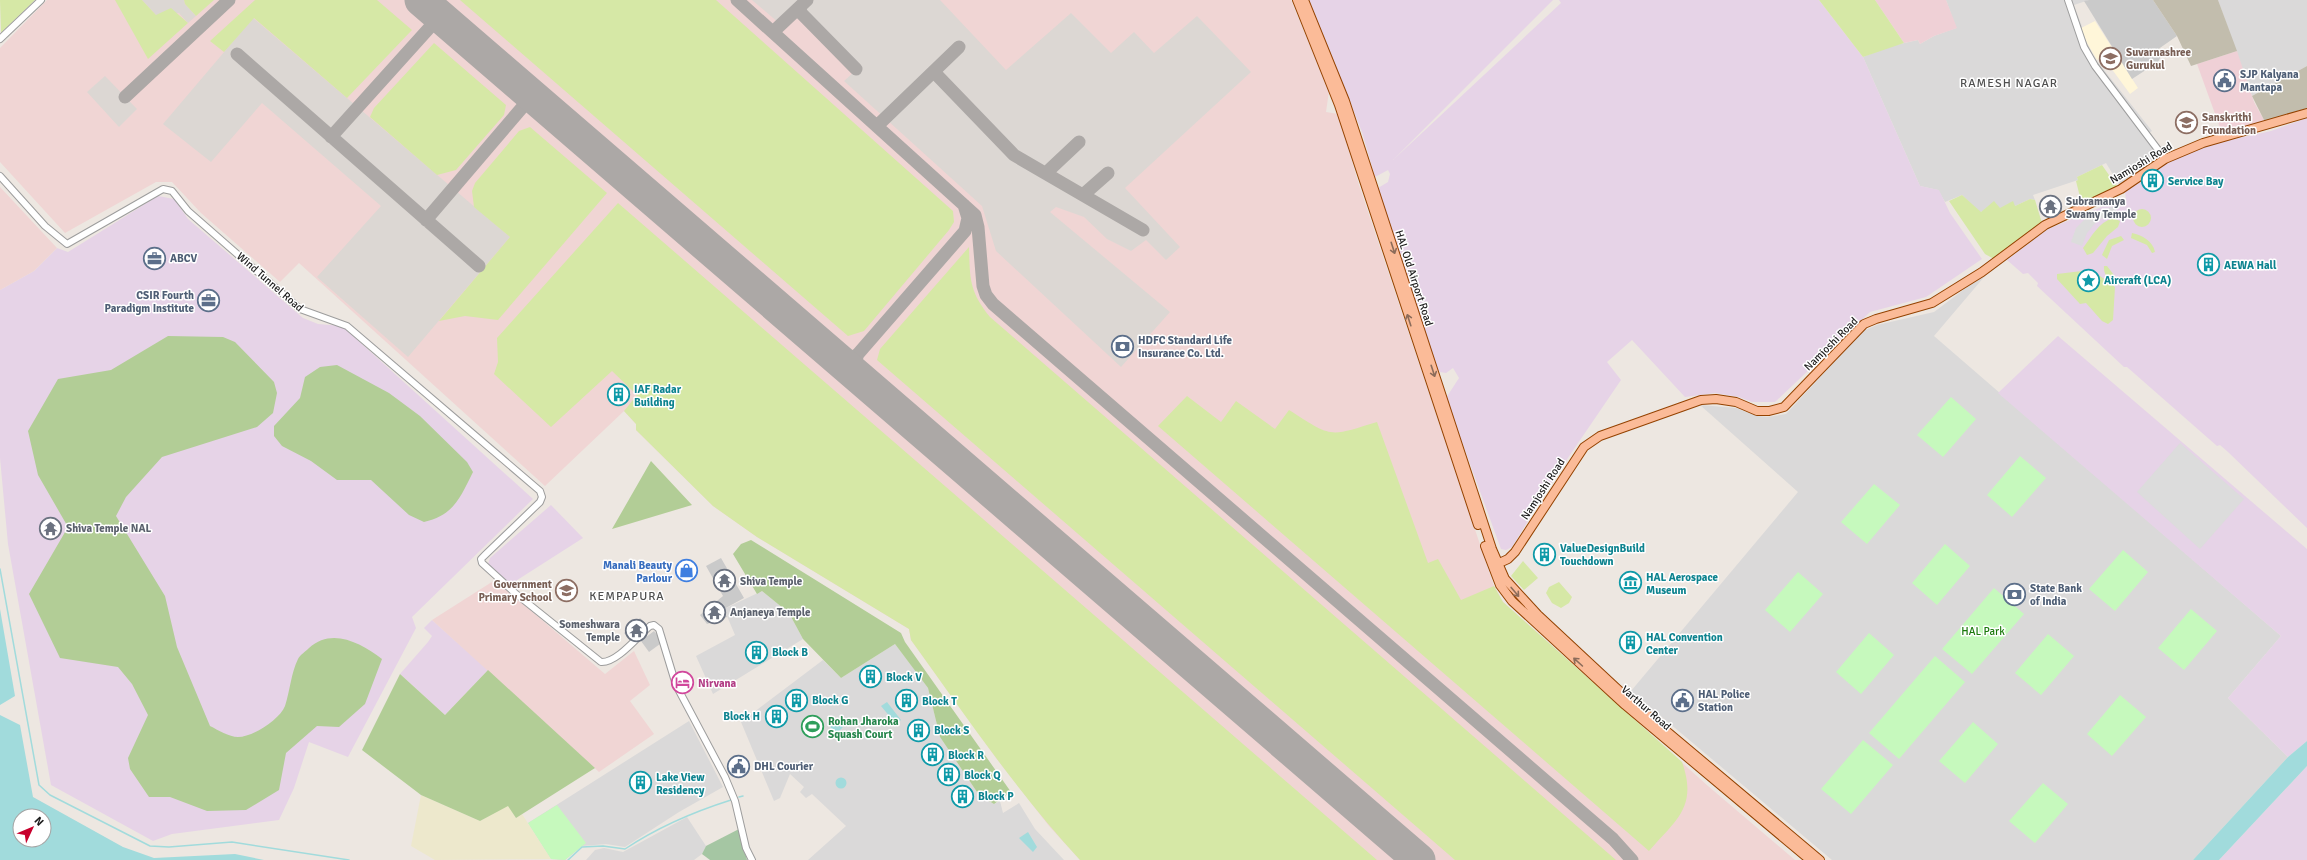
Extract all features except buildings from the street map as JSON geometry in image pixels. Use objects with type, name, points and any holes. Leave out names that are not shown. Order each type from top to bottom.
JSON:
[{"type":"main road","name":"HAL Old Airport Road","points":[[1297,0],[1344,108],[1433,393],[1488,556]]},
{"type":"main road","name":"HAL Old Airport Road","points":[[1304,0],[1344,108],[1492,549],[1495,565]]},
{"type":"main road","name":"Namjoshi Road","points":[[1495,565],[1515,552],[1584,447],[1600,436],[1701,400],[1716,399],[1736,402],[1757,411],[1769,411],[1784,407],[1864,324],[1876,319],[1932,303],[1982,272],[2045,225],[2121,189],[2166,159],[2203,143],[2307,113]]},
{"type":"main road","name":"Varthur Road","points":[[1488,556],[1518,596],[1626,697],[1820,860]]},
{"type":"main road","name":"Varthur Road","points":[[1495,565],[1500,585],[1512,601],[1532,621],[1625,705],[1810,860]]},
{"type":"street","points":[[0,39],[41,0]]},
{"type":"street","points":[[2068,0],[2084,46],[2095,66],[2166,159]]},
{"type":"street","name":"Wind Tunnel Road","points":[[0,176],[45,226],[67,244],[163,189],[172,191],[188,211],[300,309],[347,326],[540,491],[542,497],[540,502],[481,559],[486,568],[601,662],[608,661],[617,656],[654,625],[659,629],[676,685],[736,801],[746,848],[752,860]]},
{"type":"shaded area","points":[[47,0],[1291,0],[1329,91],[1326,112],[1338,114],[1359,185],[1494,586],[1503,602],[1708,786],[1795,860],[1080,860],[1049,826],[996,758],[911,640],[909,629],[757,537],[713,506],[636,430],[636,424],[624,411],[545,486],[299,263],[280,282],[201,213],[172,182],[156,182],[65,233],[0,162],[0,48]]},
{"type":"shaded area","points":[[142,0],[184,0],[185,4],[196,16],[188,23],[179,13],[156,15]]},
{"type":"shaded area","points":[[752,0],[940,0],[1006,70],[1071,13],[1111,53],[1134,32],[1154,53],[1197,16],[1251,72],[1125,188],[1180,247],[1166,260],[1146,240],[1131,251],[1107,239],[1084,217],[1056,207],[1050,212],[1170,312],[1121,367],[996,251],[982,206],[844,81],[854,72],[799,17],[794,16],[786,23],[786,29]]},
{"type":"shaded area","points":[[1309,0],[1553,0],[1393,160],[1561,3],[1559,0],[1819,0],[1863,57],[1920,186],[1939,190],[1950,213],[1982,259],[1926,297],[1870,312],[1775,402],[1752,402],[1739,397],[1715,393],[1685,397],[1632,340],[1607,362],[1621,380],[1557,474],[1512,547],[1506,550],[1501,549],[1446,398],[1459,378],[1453,368],[1446,373],[1440,372],[1435,366],[1378,188],[1388,182],[1390,174],[1388,170],[1375,177],[1362,132]]},
{"type":"shaded area","points":[[1875,0],[1946,0],[1957,28],[1934,36],[1920,44],[1918,40],[1904,43]]},
{"type":"shaded area","points":[[1946,0],[2089,0],[2074,5],[2093,56],[2152,131],[2146,135],[2162,158],[2120,186],[2106,163],[2077,177],[2078,180],[2033,195],[2035,200],[2030,199],[2015,206],[1980,212],[1962,195],[1945,202],[1938,190],[1920,186],[1863,57],[1891,46],[1918,40],[1920,44],[1934,36],[1956,28]]},
{"type":"shaded area","points":[[2153,0],[2177,36],[2157,50],[2161,56],[2158,62],[2132,79],[2084,1]]},
{"type":"shaded area","points":[[2153,0],[2218,0],[2237,51],[2191,66],[2177,36]]},
{"type":"shaded area","points":[[2218,0],[2307,0],[2307,66],[2252,96]]},
{"type":"shaded area","points":[[253,18],[510,237],[408,357],[317,277],[381,206],[262,103],[211,162],[163,124]]},
{"type":"shaded area","name":"Suvarnashree Gurukul","points":[[2095,21],[2138,88],[2130,94],[2103,57],[2097,60],[2087,43],[2081,28]]},
{"type":"shaded area","name":"SJP Kalyana Mantapa","points":[[2237,51],[2254,102],[2265,122],[2222,133],[2197,64]]},
{"type":"shaded area","points":[[2307,66],[2307,108],[2265,122],[2252,96]]},
{"type":"shaded area","points":[[105,76],[137,109],[119,127],[87,92]]},
{"type":"shaded area","points":[[2307,118],[2307,528],[2228,452],[2220,445],[2217,446],[2127,367],[2124,367],[2037,286],[2038,283],[2028,273],[2023,274],[2007,260],[2048,229],[2116,201],[2121,203],[2124,202],[2126,200],[2125,192],[2170,160],[2202,146],[2271,131]]},
{"type":"shaded area","points":[[0,187],[57,248],[34,271],[0,290]]},
{"type":"shaded area","points":[[158,196],[174,199],[188,219],[303,318],[318,324],[342,326],[533,499],[412,617],[416,628],[348,757],[309,742],[294,788],[279,820],[172,834],[153,841],[51,785],[8,544],[0,458],[0,290],[34,271],[57,248],[68,252]]},
{"type":"shaded area","points":[[2114,206],[2116,211],[2097,221],[2087,233],[2082,246],[2071,242],[2076,228],[2092,212],[2094,214]]},
{"type":"shaded area","points":[[1990,270],[1934,336],[2281,636],[2228,698],[2288,757],[2193,860],[1832,860],[1631,691],[1798,492],[1700,405],[1736,408],[1757,416],[1768,417],[1786,414],[1863,331],[1877,325],[1934,312]]},
{"type":"shaded area","points":[[2058,336],[2307,549],[2307,741],[2288,757],[2228,698],[2281,636],[1998,393]]},
{"type":"shaded area","points":[[2180,443],[2244,499],[2200,549],[2137,492]]},
{"type":"shaded area","points":[[551,505],[583,538],[511,584],[488,564],[490,558]]},
{"type":"shaded area","name":"Shiva Temple","points":[[721,558],[744,598],[724,609],[727,617],[707,624],[700,615],[723,596],[706,566]]},
{"type":"shaded area","points":[[495,580],[605,674],[634,651],[650,685],[630,701],[654,734],[599,772],[432,620]]},
{"type":"shaded area","points":[[762,591],[789,613],[803,639],[713,694],[696,656],[735,635],[724,609]]},
{"type":"shaded area","name":"Someshwara Temple","points":[[640,618],[648,627],[632,641],[624,633]]},
{"type":"shaded area","points":[[432,620],[488,670],[445,715],[400,674],[432,636],[424,628]]},
{"type":"shaded area","points":[[654,631],[658,636],[660,644],[649,652],[641,641]]},
{"type":"shaded area","points":[[895,644],[928,688],[940,737],[979,795],[994,804],[1000,801],[1003,813],[1019,803],[1035,829],[1064,860],[808,860],[846,826],[812,794],[806,798],[800,792],[804,787],[790,774],[780,798],[774,801],[741,722],[823,660],[841,678]]},
{"type":"shaded area","points":[[689,721],[723,787],[679,812],[625,847],[606,844],[582,846],[565,860],[551,859],[528,823]]},
{"type":"shaded area","points":[[2307,766],[2307,860],[2219,860]]},
{"type":"shaded area","points":[[421,795],[480,821],[508,805],[516,818],[522,814],[551,859],[435,860],[411,846]]},
{"type":"shaded area","points":[[687,817],[706,846],[702,854],[694,860],[586,860],[595,850],[604,848],[623,852]]},
{"type":"green space","points":[[0,0],[35,0],[1,33]]},
{"type":"green space","points":[[115,0],[142,0],[156,15],[171,8],[188,23],[148,59]]},
{"type":"green space","points":[[184,0],[214,0],[196,16],[185,4]]},
{"type":"green space","points":[[255,0],[377,0],[412,30],[347,98],[254,18],[224,52],[210,41]]},
{"type":"green space","points":[[460,0],[716,0],[953,211],[954,222],[949,230],[864,331],[848,336]]},
{"type":"green space","points":[[1819,0],[1875,0],[1904,43],[1863,57]]},
{"type":"green space","points":[[434,43],[506,105],[504,115],[456,170],[437,175],[370,117],[374,108]]},
{"type":"green space","points":[[530,127],[607,193],[498,320],[465,316],[439,321],[510,237],[474,207],[472,191],[475,183],[519,131]]},
{"type":"green space","points":[[2102,165],[2118,188],[2082,205],[2076,181],[2078,180],[2077,177]]},
{"type":"green space","points":[[1962,195],[1981,212],[1994,201],[2000,208],[2013,201],[2015,206],[2030,199],[2035,200],[2042,223],[1994,259],[1985,254],[1949,201]]},
{"type":"green space","points":[[618,203],[1377,860],[1080,860],[1057,834],[992,753],[911,640],[909,629],[757,537],[713,506],[636,430],[636,424],[624,411],[637,395],[612,371],[551,427],[494,374],[498,362],[497,338]]},
{"type":"green space","points":[[2142,209],[2148,212],[2151,218],[2148,224],[2142,227],[2136,224],[2133,218],[2136,212]]},
{"type":"green space","points":[[2113,218],[2120,221],[2118,227],[2107,236],[2093,253],[2087,255],[2083,248],[2092,235],[2103,223]]},
{"type":"green space","points":[[2132,233],[2140,235],[2146,239],[2152,245],[2155,252],[2152,253],[2147,245],[2131,238]]},
{"type":"green space","points":[[2121,236],[2124,240],[2112,246],[2107,259],[2102,255],[2109,240]]},
{"type":"green space","points":[[969,247],[970,268],[974,292],[990,317],[1616,860],[1455,860],[877,360],[880,349]]},
{"type":"green space","points":[[2104,266],[2107,266],[2117,279],[2125,282],[2125,285],[2117,284],[2110,280],[2105,274]]},
{"type":"green space","points":[[2082,271],[2092,272],[2104,278],[2115,287],[2113,320],[2108,324],[2102,321],[2086,303],[2080,304],[2057,279],[2057,274]]},
{"type":"green space","points":[[168,336],[223,337],[235,342],[274,382],[277,393],[273,413],[257,427],[162,457],[126,497],[116,516],[165,596],[177,647],[210,726],[227,735],[238,737],[258,731],[272,722],[285,706],[298,659],[309,648],[318,642],[337,638],[346,640],[356,643],[382,659],[365,704],[339,727],[317,726],[286,753],[279,790],[246,810],[207,811],[170,797],[149,797],[130,769],[128,758],[148,715],[132,684],[118,667],[60,658],[29,594],[68,527],[38,475],[28,431],[58,379],[111,370]]},
{"type":"green space","points":[[337,365],[389,393],[420,416],[467,462],[473,472],[460,497],[449,510],[434,519],[424,522],[409,515],[371,480],[337,480],[311,461],[282,446],[274,436],[274,426],[300,398],[305,377],[320,367]]},
{"type":"green space","points":[[1187,396],[1221,422],[1236,401],[1275,429],[1289,410],[1314,426],[1331,432],[1349,430],[1377,422],[1428,563],[1438,559],[1461,600],[1494,586],[1503,602],[1682,762],[1686,777],[1686,802],[1676,821],[1649,851],[1158,426]]},
{"type":"green space","points":[[1951,397],[1976,419],[1943,457],[1917,435]]},
{"type":"green space","points":[[2020,456],[2046,478],[2012,517],[1987,495]]},
{"type":"green space","points":[[651,461],[692,505],[612,529]]},
{"type":"green space","points":[[1874,484],[1900,505],[1867,544],[1841,522]]},
{"type":"green space","points":[[751,540],[901,633],[905,642],[1011,792],[994,804],[979,795],[940,737],[928,688],[895,644],[841,678],[803,639],[789,613],[762,591],[757,594],[733,554],[741,544]]},
{"type":"green space","points":[[1945,544],[1970,566],[1937,605],[1912,583]]},
{"type":"green space","points":[[2123,550],[2148,572],[2115,611],[2089,589]]},
{"type":"green space","points":[[1523,561],[1538,578],[1524,590],[1511,576]]},
{"type":"green space","points":[[1798,572],[1823,594],[1790,632],[1765,610]]},
{"type":"green space","points":[[1559,582],[1572,597],[1569,603],[1561,608],[1552,603],[1546,593],[1549,587]]},
{"type":"green space","name":"HAL Park","points":[[1994,588],[2024,614],[1972,674],[1942,649]]},
{"type":"green space","points":[[2191,609],[2217,631],[2184,670],[2158,648]]},
{"type":"green space","points":[[1869,633],[1894,655],[1861,694],[1836,672]]},
{"type":"green space","points":[[2048,634],[2074,656],[2041,695],[2015,673]]},
{"type":"green space","points":[[1935,656],[1965,682],[1899,759],[1869,733]]},
{"type":"green space","points":[[488,670],[595,768],[516,818],[508,806],[480,821],[421,795],[362,750],[400,674],[445,715]]},
{"type":"green space","points":[[2120,695],[2146,717],[2112,756],[2087,734]]},
{"type":"green space","points":[[1973,722],[1998,744],[1965,783],[1939,761]]},
{"type":"green space","points":[[1863,740],[1893,765],[1851,814],[1821,789]]},
{"type":"green space","points":[[2043,783],[2068,804],[2035,843],[2009,821]]},
{"type":"green space","points":[[557,805],[586,843],[565,860],[551,859],[528,823]]},
{"type":"green space","points":[[739,829],[747,860],[710,860],[702,854],[706,846]]},
{"type":"water","points":[[0,609],[15,696],[0,705]]},
{"type":"water","points":[[887,702],[901,720],[896,724],[881,706]]},
{"type":"water","points":[[0,715],[20,725],[33,797],[123,847],[154,858],[235,854],[264,860],[0,860]]},
{"type":"water","points":[[834,717],[843,727],[836,734],[827,723]]},
{"type":"water","points":[[2307,741],[2307,766],[2219,860],[2193,860],[2288,757]]},
{"type":"water","points":[[841,777],[845,779],[847,783],[845,787],[841,789],[837,787],[835,783],[837,779]]},
{"type":"water","points":[[1028,832],[1037,847],[1033,852],[1019,838]]},
{"type":"waterway","points":[[0,569],[39,785],[50,795],[150,846],[169,847],[232,842],[349,860]]},
{"type":"waterway","points":[[739,797],[743,796]]},
{"type":"waterway","points":[[568,860],[582,847],[603,846],[625,849],[637,841],[676,821],[731,800]]},
{"type":"taxiway","points":[[125,97],[229,0]]},
{"type":"taxiway","points":[[737,0],[975,215],[978,227],[983,286],[986,295],[993,304],[1613,839],[1632,860]]},
{"type":"taxiway","points":[[773,32],[807,0]]},
{"type":"taxiway","points":[[800,7],[801,13],[856,69]]},
{"type":"taxiway","points":[[331,137],[440,16]]},
{"type":"taxiway","points":[[878,125],[959,47]]},
{"type":"taxiway","points":[[237,54],[479,266]]},
{"type":"taxiway","points":[[934,72],[1014,155],[1143,230]]},
{"type":"taxiway","points":[[426,220],[532,96]]},
{"type":"taxiway","points":[[1046,173],[1079,142]]},
{"type":"taxiway","points":[[1083,195],[1108,173]]},
{"type":"taxiway","points":[[856,375],[854,364],[858,354],[965,231],[968,218],[964,205]]},
{"type":"taxiway","points":[[838,360],[850,360],[858,354]]},
{"type":"runway","points":[[421,0],[1419,860]]},
{"type":"place","name":"Suvarnashree Gurukul","points":[[2111,58]]},
{"type":"place","name":"SJP Kalyana Mantapa","points":[[2225,80]]},
{"type":"place","name":"Sanskrithi Foundation","points":[[2186,123]]},
{"type":"place","name":"Service Bay","points":[[2153,181]]},
{"type":"place","name":"Subramanya Swamy Temple","points":[[2051,207]]},
{"type":"place","name":"ABCV","points":[[154,258]]},
{"type":"place","name":"AEWA Hall","points":[[2208,265]]},
{"type":"place","name":"Aircraft (LCA)","points":[[2088,280]]},
{"type":"place","name":"CSIR Fourth Paradigm Institute","points":[[209,301]]},
{"type":"place","name":"HDFC Standard Life Insurance Co. Ltd.","points":[[1122,346]]},
{"type":"place","name":"IAF Radar Building","points":[[618,395]]},
{"type":"place","name":"Shiva Temple NAL","points":[[50,528]]},
{"type":"place","name":"ValueDesignBuild Touchdown","points":[[1544,554]]},
{"type":"place","name":"Manali Beauty Parlour","points":[[687,571]]},
{"type":"place","name":"Shiva Temple","points":[[724,581]]},
{"type":"place","name":"HAL Aerospace Museum","points":[[1631,583]]},
{"type":"place","name":"Government Primary School","points":[[567,590]]},
{"type":"place","name":"State Bank of India","points":[[2015,594]]},
{"type":"place","name":"Anjaneya Temple","points":[[714,612]]},
{"type":"place","name":"Someshwara Temple","points":[[636,630]]},
{"type":"place","name":"HAL Convention Center","points":[[1631,643]]},
{"type":"place","name":"Block B","points":[[756,652]]},
{"type":"place","name":"Block V","points":[[870,677]]},
{"type":"place","name":"Nirvana","points":[[683,683]]},
{"type":"place","name":"Block G","points":[[796,700]]},
{"type":"place","name":"HAL Police Station","points":[[1683,700]]},
{"type":"place","name":"Block T","points":[[907,701]]},
{"type":"place","name":"Block H","points":[[776,716]]},
{"type":"place","name":"Rohan Jharoka Squash Court","points":[[812,727]]},
{"type":"place","name":"Block S","points":[[919,730]]},
{"type":"place","name":"Block R","points":[[932,755]]},
{"type":"place","name":"DHL Courier","points":[[739,766]]},
{"type":"place","name":"Block Q","points":[[948,775]]},
{"type":"place","name":"Lake View Residency","points":[[640,783]]},
{"type":"place","name":"Block P","points":[[963,796]]},
{"type":"district","name":"RAMESH NAGAR","points":[[2009,83]]},
{"type":"district","name":"KEMPAPURA","points":[[627,596]]}]
